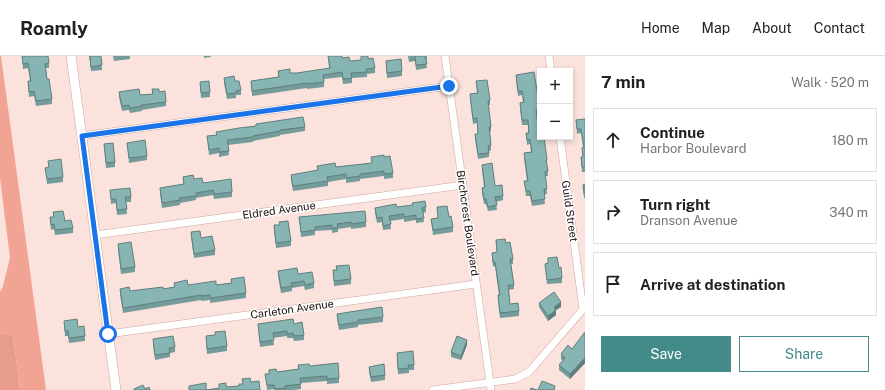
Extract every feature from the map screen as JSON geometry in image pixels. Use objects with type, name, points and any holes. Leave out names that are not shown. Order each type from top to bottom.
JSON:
[{"type":"street","points":[[71,56],[116,390]]},
{"type":"street","name":"Birchcrest Boulevard","points":[[445,56],[490,386]]},
{"type":"street","points":[[548,56],[550,68]]},
{"type":"street","points":[[82,136],[449,86]]},
{"type":"street","name":"Guild Street","points":[[560,140],[584,308]]},
{"type":"street","name":"Eldred Avenue","points":[[95,235],[463,185]]},
{"type":"street","name":"Carleton Avenue","points":[[108,334],[476,284]]},
{"type":"street","points":[[433,390],[490,386],[528,372],[584,308]]},
{"type":"shaded area","points":[[0,56],[46,390],[20,390],[13,335],[0,335],[0,292],[10,258],[0,178]]},
{"type":"shaded area","points":[[0,335],[13,335],[20,390],[0,390]]},
{"type":"building","points":[[22,56],[48,56],[49,63],[45,64],[52,99],[36,101],[34,91],[29,92],[28,81],[31,81],[28,63],[23,64]]},
{"type":"building","points":[[90,56],[101,56],[102,65],[91,67]]},
{"type":"building","points":[[328,56],[342,56],[342,58],[349,57],[350,61],[361,60],[361,56],[368,56],[368,59],[373,58],[375,68],[366,69],[367,72],[351,73],[352,78],[343,79],[342,72],[323,75],[324,82],[252,91],[251,81],[279,77],[278,71],[290,69],[290,73],[297,73],[330,68]]},
{"type":"building","points":[[415,56],[425,56],[427,64],[416,65]]},
{"type":"building","points":[[401,59],[402,71],[387,73],[386,61]]},
{"type":"building","points":[[534,72],[537,90],[537,140],[544,140],[548,171],[545,172],[547,189],[544,189],[545,199],[532,201],[530,191],[526,191],[524,181],[528,181],[524,153],[532,152],[530,139],[527,140],[526,133],[529,133],[528,120],[522,120],[520,103],[524,102],[522,91],[518,91],[516,75]]},
{"type":"building","points":[[234,76],[235,81],[239,81],[241,90],[236,91],[236,93],[227,94],[224,78]]},
{"type":"building","points":[[487,80],[490,100],[488,101],[491,127],[489,127],[491,145],[488,146],[489,153],[478,154],[475,134],[478,134],[477,118],[473,119],[470,94],[478,93],[476,81]]},
{"type":"building","points":[[209,81],[210,92],[201,93],[200,82]]},
{"type":"building","points":[[139,89],[140,95],[153,94],[152,89],[159,89],[159,92],[165,91],[166,102],[130,108],[129,105],[122,106],[119,92]]},
{"type":"building","points":[[303,117],[305,127],[280,130],[253,137],[227,140],[229,151],[219,152],[219,148],[209,150],[207,136],[217,135],[216,132]]},
{"type":"building","points":[[585,119],[585,167],[582,167],[581,157],[583,157],[582,148],[584,147],[581,129],[577,129],[576,120]]},
{"type":"building","points":[[145,140],[147,156],[129,158],[127,143]]},
{"type":"building","points":[[113,143],[115,162],[106,163],[104,144]]},
{"type":"building","points":[[384,155],[384,157],[390,156],[393,173],[384,174],[384,171],[360,174],[360,176],[346,178],[346,174],[327,177],[328,181],[293,186],[291,175],[318,170],[317,166],[335,163],[336,167],[372,163],[371,157]]},
{"type":"building","points":[[61,159],[63,177],[47,179],[45,168],[49,167],[48,161]]},
{"type":"building","points":[[492,163],[495,186],[502,185],[503,196],[495,197],[497,205],[488,207],[486,199],[484,199],[482,188],[485,187],[482,165]]},
{"type":"building","points":[[193,175],[194,179],[202,178],[203,183],[231,179],[232,192],[214,194],[213,190],[196,193],[196,196],[179,198],[180,200],[162,203],[160,188],[184,184],[183,177]]},
{"type":"building","points":[[585,184],[585,193],[584,193],[583,185]]},
{"type":"building","points":[[130,188],[131,197],[125,197],[127,209],[117,210],[116,199],[111,199],[110,190]]},
{"type":"building","points":[[425,201],[426,207],[422,208],[424,218],[416,219],[416,215],[404,217],[404,214],[389,216],[391,224],[383,226],[382,217],[377,218],[375,208],[396,204],[397,207],[413,205],[412,203]]},
{"type":"building","points":[[447,206],[453,227],[433,230],[431,219],[438,218],[437,207]]},
{"type":"building","points":[[63,211],[65,221],[71,220],[73,228],[55,230],[54,224],[51,225],[50,217],[54,217],[53,212]]},
{"type":"building","points":[[365,211],[366,222],[337,224],[338,228],[332,228],[332,225],[315,227],[315,230],[301,232],[299,217]]},
{"type":"building","points":[[288,221],[291,241],[276,243],[274,225],[280,225],[279,222]]},
{"type":"building","points":[[200,231],[201,238],[212,236],[215,250],[194,254],[191,232]]},
{"type":"building","points":[[505,239],[506,243],[510,242],[513,259],[510,259],[514,285],[508,285],[510,304],[518,303],[519,311],[500,313],[498,295],[500,295],[495,262],[493,262],[492,253],[497,252],[496,240]]},
{"type":"building","points":[[131,242],[135,267],[121,269],[118,244]]},
{"type":"building","points":[[557,257],[559,268],[561,267],[562,278],[547,280],[545,264],[548,263],[548,258]]},
{"type":"building","points":[[349,265],[351,279],[334,281],[333,270],[337,270],[336,266]]},
{"type":"building","points":[[297,268],[298,274],[312,272],[314,283],[305,285],[304,281],[291,283],[292,286],[281,288],[278,271]]},
{"type":"building","points":[[244,277],[246,293],[210,298],[210,295],[201,295],[123,308],[120,289],[129,287],[130,291],[163,287],[163,289],[175,287],[174,283],[187,280],[188,285],[216,281],[216,285],[232,283],[231,279]]},
{"type":"building","points":[[554,292],[561,302],[554,307],[556,310],[548,316],[539,303]]},
{"type":"building","points":[[382,307],[383,317],[358,320],[358,322],[339,325],[337,314]]},
{"type":"building","points":[[77,319],[78,327],[84,326],[85,336],[69,338],[68,331],[65,331],[64,321]]},
{"type":"building","points":[[293,319],[294,324],[302,322],[304,335],[294,336],[293,333],[287,334],[287,331],[273,333],[274,340],[260,342],[258,324]]},
{"type":"building","points":[[225,331],[227,346],[207,349],[206,336],[215,335],[215,332]]},
{"type":"building","points":[[585,332],[585,358],[570,374],[559,365],[565,358],[561,354],[568,345],[572,349]]},
{"type":"building","points":[[173,336],[175,347],[169,348],[170,353],[155,355],[153,339]]},
{"type":"building","points":[[457,336],[467,340],[461,356],[451,352]]},
{"type":"building","points":[[413,351],[414,365],[408,365],[409,368],[398,369],[397,353]]},
{"type":"building","points":[[338,363],[339,378],[327,379],[327,376],[300,378],[301,384],[285,386],[286,388],[275,389],[274,385],[267,385],[265,374],[269,374],[269,370],[276,369],[277,372],[299,369],[298,365],[309,364],[310,366]]},
{"type":"building","points":[[384,364],[385,375],[371,377],[369,367]]},
{"type":"building","points":[[250,378],[251,382],[259,381],[260,390],[206,390],[219,388],[219,384],[226,383],[226,387],[239,386],[239,384],[243,384],[242,379]]},
{"type":"building","points":[[542,381],[555,386],[554,390],[538,390]]},
{"type":"building","points":[[206,383],[206,390],[189,390],[189,386]]},
{"type":"building","points":[[143,385],[145,389],[149,387],[150,390],[134,390],[134,389]]},
{"type":"route","points":[[108,334],[82,136],[449,86]]}]
